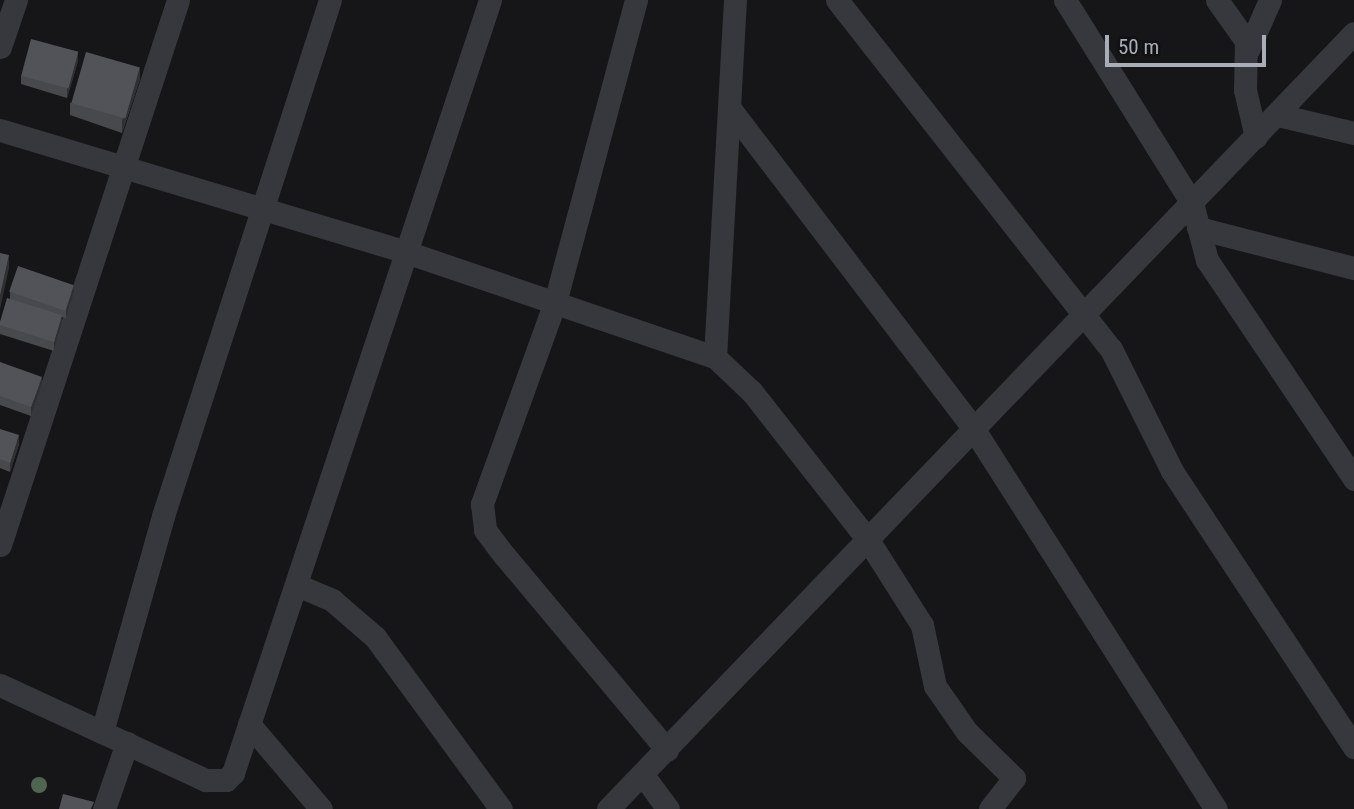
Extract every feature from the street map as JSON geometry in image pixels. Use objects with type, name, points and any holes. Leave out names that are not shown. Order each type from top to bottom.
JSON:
[{"type":"street","points":[[0,47],[16,0]]},
{"type":"street","points":[[0,545],[178,0]]},
{"type":"street","points":[[102,732],[260,210],[330,0]]},
{"type":"street","points":[[0,685],[215,782],[233,773],[409,253],[491,0]]},
{"type":"street","points":[[636,0],[555,302],[493,464],[482,504],[485,530],[667,750]]},
{"type":"street","points":[[836,0],[1111,349],[1172,471],[1354,747]]},
{"type":"street","points":[[1065,0],[1192,203],[1207,260],[1354,479]]},
{"type":"street","points":[[1217,0],[1248,50]]},
{"type":"street","points":[[1256,137],[1245,99],[1248,50],[1270,0]]},
{"type":"street","points":[[715,358],[731,110],[728,3]]},
{"type":"street","points":[[608,809],[1354,33]]},
{"type":"street","points":[[731,110],[973,428],[1216,809]]},
{"type":"street","points":[[1278,115],[1354,133]]},
{"type":"street","points":[[0,130],[409,253],[715,358],[752,392],[867,540],[922,625],[935,686],[967,732],[1014,778],[990,809]]},
{"type":"street","points":[[1198,228],[1354,268]]},
{"type":"street","points":[[297,585],[332,600],[375,637],[501,809]]},
{"type":"street","points":[[249,724],[321,809]]},
{"type":"street","points":[[104,809],[127,743]]},
{"type":"street","points":[[643,775],[668,809]]},
{"type":"building","points":[[31,39],[78,52],[68,88],[21,76]]},
{"type":"building","points":[[86,52],[140,67],[125,118],[71,103]]},
{"type":"building","points":[[0,253],[9,255],[0,296]]},
{"type":"building","points":[[18,266],[74,285],[65,311],[9,292]]},
{"type":"building","points":[[7,298],[62,315],[54,342],[0,325]]},
{"type":"building","points":[[0,362],[42,377],[31,407],[0,396]]},
{"type":"building","points":[[0,429],[19,435],[10,463],[0,459]]},
{"type":"building","points":[[63,794],[94,802],[91,809],[59,809]]}]
